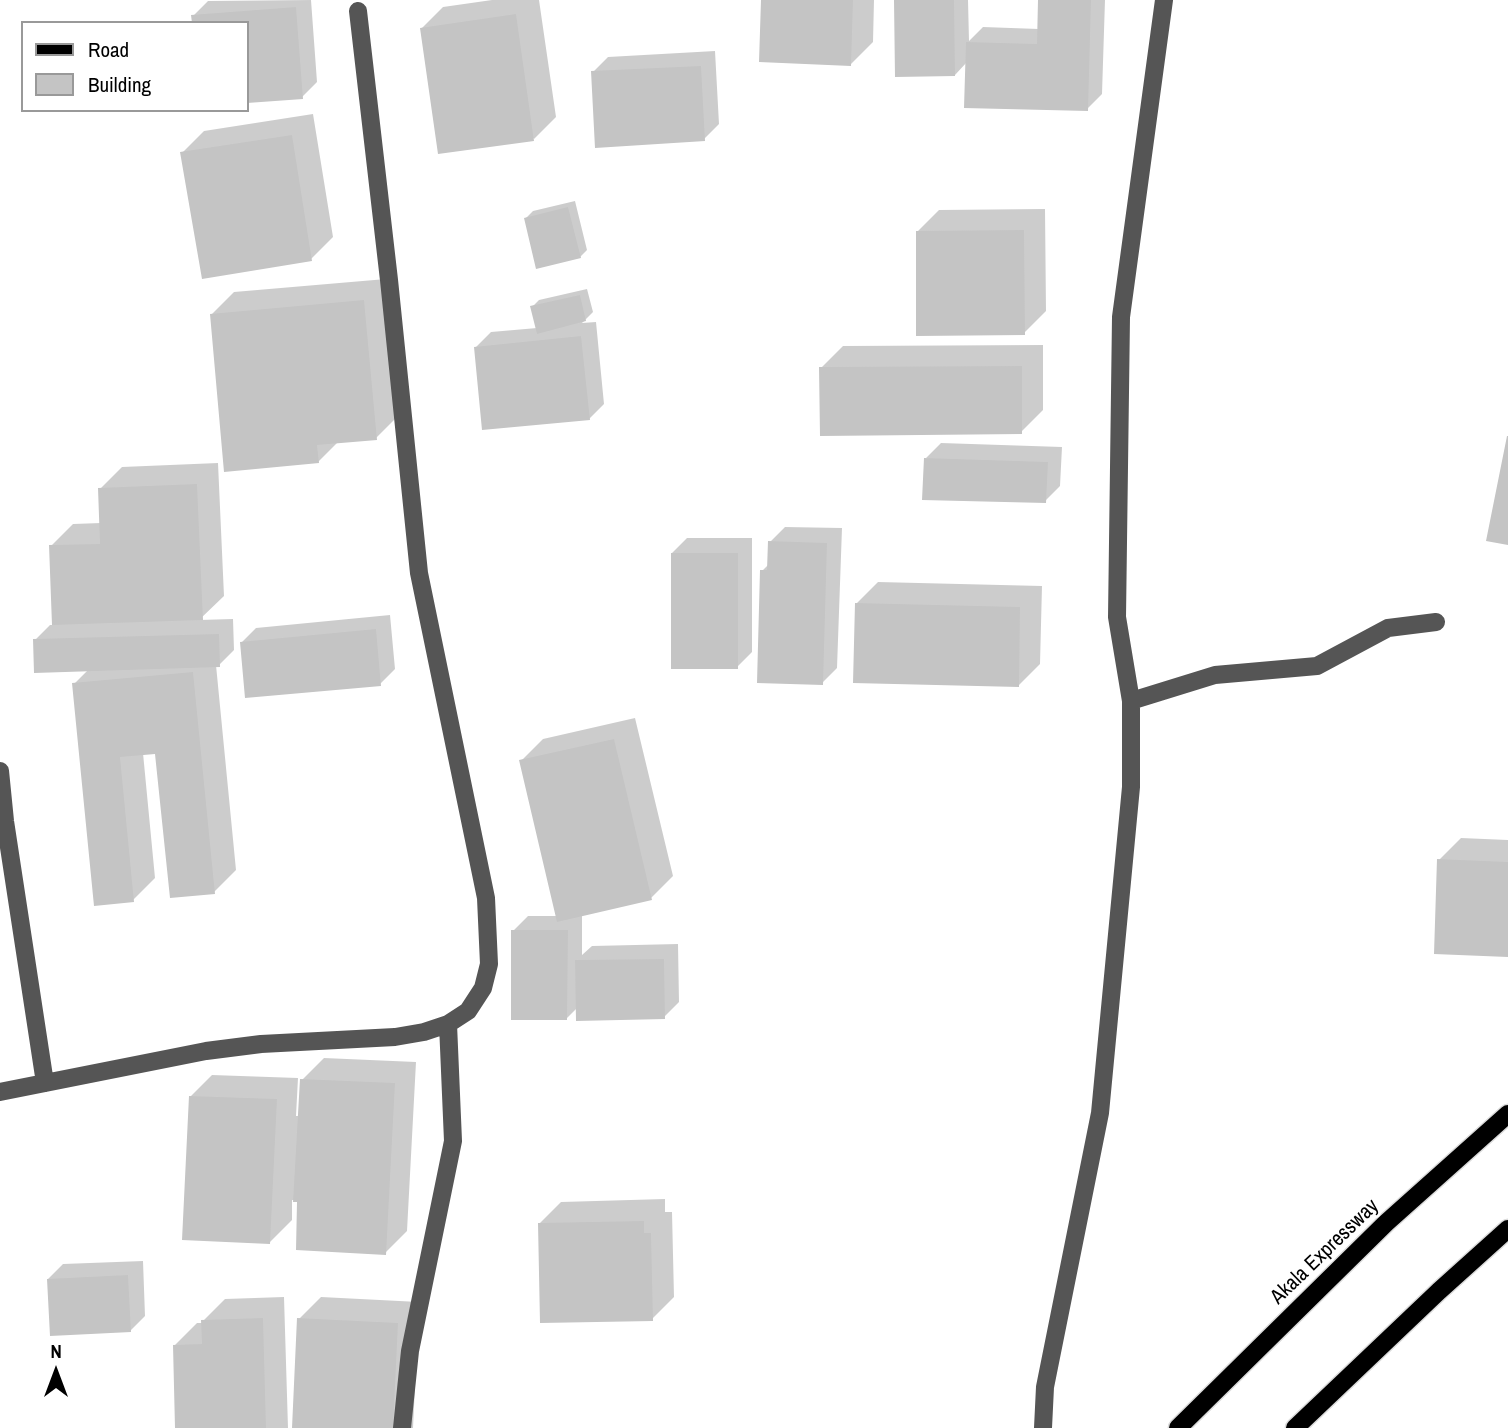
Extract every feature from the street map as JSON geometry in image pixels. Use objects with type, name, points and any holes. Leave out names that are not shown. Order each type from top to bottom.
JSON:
[{"type":"main road","name":"Akala Expressway","points":[[1178,1428],[1386,1223],[1508,1114]]},
{"type":"main road","points":[[1295,1428],[1508,1229]]},
{"type":"street","points":[[1043,1428],[1045,1387],[1100,1113],[1131,787],[1131,701],[1117,617],[1121,317],[1164,0]]},
{"type":"street","points":[[0,1092],[206,1051],[261,1044],[395,1037],[424,1032],[449,1024],[468,1011],[483,988],[489,964],[486,898],[419,573],[358,11]]},
{"type":"street","points":[[1131,701],[1215,675],[1317,666],[1388,628],[1436,622]]},
{"type":"street","points":[[0,771],[3,822],[45,1083]]},
{"type":"street","points":[[402,1428],[410,1351],[453,1141],[449,1024]]},
{"type":"street","points":[[1314,1428],[1316,1408]]},
{"type":"building","points":[[761,0],[853,0],[851,66],[759,62]]},
{"type":"building","points":[[894,0],[954,0],[955,76],[895,77]]},
{"type":"building","points":[[1038,0],[1091,0],[1088,111],[964,108],[966,42],[1037,44]]},
{"type":"building","points":[[296,7],[303,99],[248,103],[248,21],[192,21],[191,15]]},
{"type":"building","points":[[516,14],[534,141],[438,154],[420,28]]},
{"type":"building","points":[[701,66],[705,141],[595,148],[591,71]]},
{"type":"building","points":[[292,135],[312,261],[202,279],[180,152]]},
{"type":"building","points":[[568,207],[581,258],[536,269],[524,218]]},
{"type":"building","points":[[1024,230],[1025,335],[916,336],[916,231]]},
{"type":"building","points":[[580,295],[586,321],[537,334],[530,306]]},
{"type":"building","points":[[364,300],[377,440],[317,445],[319,463],[224,472],[210,314]]},
{"type":"building","points":[[581,336],[590,420],[482,430],[474,347]]},
{"type":"building","points":[[1022,366],[1022,434],[820,436],[819,367]]},
{"type":"building","points":[[1508,436],[1508,545],[1486,541]]},
{"type":"building","points":[[924,458],[1048,462],[1046,503],[922,500]]},
{"type":"building","points":[[197,484],[203,620],[52,625],[49,545],[100,544],[98,488]]},
{"type":"building","points":[[768,541],[827,543],[823,685],[757,683],[760,570],[767,570]]},
{"type":"building","points":[[671,553],[738,553],[738,669],[671,669]]},
{"type":"building","points":[[855,603],[1020,607],[1019,687],[853,683]]},
{"type":"building","points":[[376,629],[381,686],[245,698],[240,642]]},
{"type":"building","points":[[219,634],[220,667],[34,673],[33,639]]},
{"type":"building","points":[[193,672],[215,894],[170,898],[155,754],[120,757],[134,902],[94,906],[72,683]]},
{"type":"building","points":[[614,739],[652,900],[557,922],[519,760]]},
{"type":"building","points":[[1437,859],[1508,862],[1508,957],[1434,954]]},
{"type":"building","points":[[511,930],[568,930],[567,1020],[511,1020]]},
{"type":"building","points":[[664,959],[665,1019],[576,1021],[575,960]]},
{"type":"building","points":[[300,1079],[395,1083],[386,1255],[296,1250],[297,1202],[293,1202]]},
{"type":"building","points":[[189,1096],[277,1099],[270,1244],[182,1240]]},
{"type":"building","points":[[644,1221],[644,1233],[651,1233],[653,1321],[540,1323],[538,1223]]},
{"type":"building","points":[[128,1275],[131,1332],[50,1336],[47,1279]]},
{"type":"building","points":[[263,1318],[266,1428],[175,1428],[173,1345],[202,1344],[201,1320]]},
{"type":"building","points":[[297,1318],[398,1323],[393,1428],[292,1428]]}]
